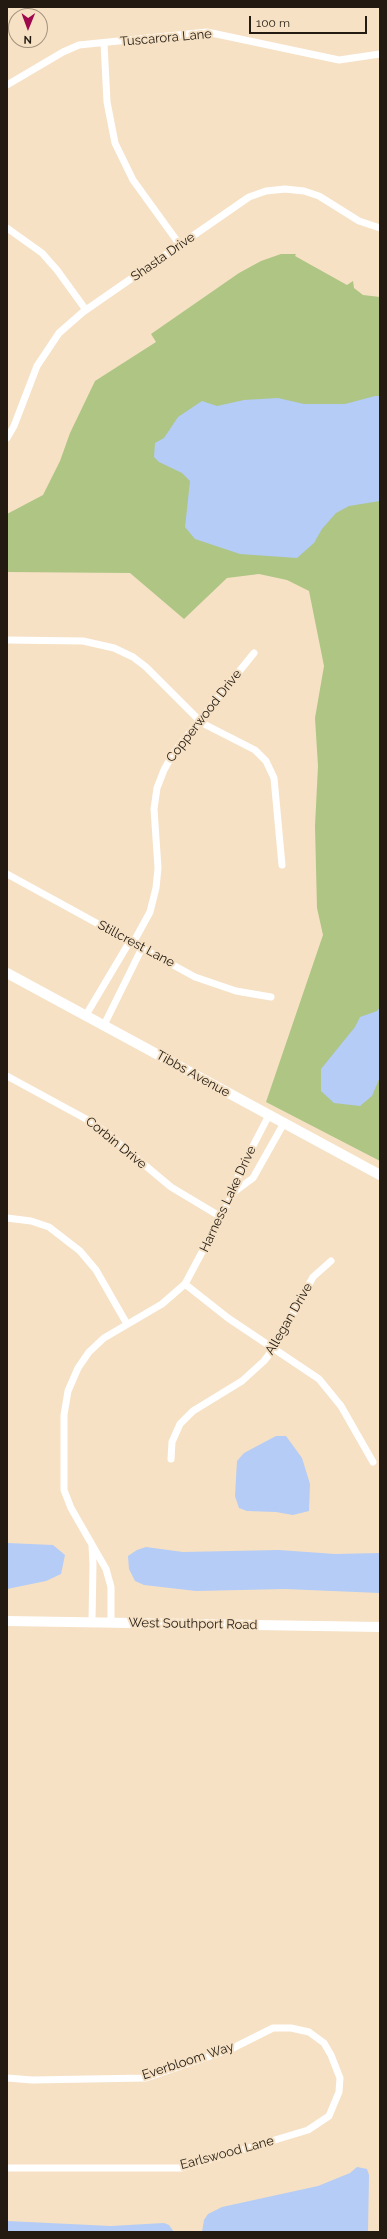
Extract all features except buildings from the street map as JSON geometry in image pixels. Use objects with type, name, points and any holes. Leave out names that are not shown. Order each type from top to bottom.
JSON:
[{"type":"street","name":"Tuscarora Lane","points":[[7,85],[63,52],[79,45],[207,32],[339,60],[380,54]]},
{"type":"street","points":[[104,43],[107,102],[115,143],[133,180],[180,245]]},
{"type":"street","name":"Shasta Drive","points":[[7,438],[14,426],[37,366],[59,334],[86,310],[249,197],[266,191],[285,189],[319,196],[359,222],[380,228]]},
{"type":"street","points":[[7,228],[42,254],[57,270],[86,310]]},
{"type":"street","points":[[7,640],[83,641],[114,648],[146,667],[199,720],[252,748],[269,766],[276,790],[282,865]]},
{"type":"street","name":"Copperwood Drive","points":[[86,1015],[150,912],[156,888],[158,868],[154,809],[158,784],[171,756],[254,653]]},
{"type":"street","name":"Stillcrest Lane","points":[[7,874],[142,948],[208,982],[236,991],[271,997]]},
{"type":"street","points":[[104,1025],[142,948]]},
{"type":"street","name":"Tibbs Avenue","points":[[7,973],[380,1175]]},
{"type":"street","name":"Corbin Drive","points":[[7,1076],[86,1119],[171,1188],[221,1217]]},
{"type":"street","name":"Harness Lake Drive","points":[[111,1622],[109,1579],[101,1558],[71,1508],[63,1487],[65,1405],[71,1382],[86,1356],[104,1338],[162,1304],[185,1284],[234,1192],[239,1173],[269,1115]]},
{"type":"street","points":[[234,1192],[253,1178],[284,1123]]},
{"type":"street","points":[[7,1218],[31,1221],[48,1227],[80,1251],[96,1270],[127,1324]]},
{"type":"street","name":"Allegan Drive","points":[[171,1460],[174,1437],[185,1418],[198,1407],[246,1379],[264,1360],[274,1348],[313,1277],[331,1261]]},
{"type":"street","points":[[185,1284],[228,1318],[312,1372],[328,1389],[343,1409],[373,1462]]},
{"type":"street","points":[[92,1545],[92,1621]]},
{"type":"street","name":"West Southport Road","points":[[7,1621],[92,1621],[380,1627]]},
{"type":"street","name":"Everbloom Way","points":[[7,2078],[32,2080],[146,2078],[231,2049],[273,2028],[291,2028],[309,2032],[324,2043],[331,2055]]},
{"type":"street","name":"Earlswood Lane","points":[[7,2168],[182,2168],[308,2130],[329,2116],[339,2092],[340,2078],[331,2055]]},
{"type":"green space","points":[[281,254],[296,254],[295,256],[347,285],[353,281],[354,288],[363,295],[380,297],[380,1161],[266,1102],[323,935],[317,908],[315,826],[318,766],[315,718],[324,666],[309,591],[287,580],[259,574],[227,578],[184,619],[130,573],[7,572],[7,514],[43,495],[60,461],[70,433],[95,381],[156,342],[151,334],[239,273],[261,261]]},
{"type":"water","points":[[380,396],[380,501],[349,506],[336,513],[322,529],[314,543],[297,558],[240,554],[195,539],[185,527],[190,481],[182,473],[159,462],[154,457],[155,443],[164,438],[178,417],[202,401],[217,406],[244,400],[278,398],[304,404],[345,404]]},
{"type":"water","points":[[380,1007],[380,1077],[372,1096],[360,1106],[334,1103],[321,1091],[321,1069],[355,1027],[360,1017],[377,1011]]},
{"type":"water","points":[[276,1436],[286,1436],[302,1458],[310,1484],[309,1511],[293,1515],[276,1512],[247,1511],[239,1508],[235,1496],[237,1461],[244,1453]]},
{"type":"water","points":[[7,1543],[53,1545],[65,1555],[61,1574],[46,1581],[7,1589]]},
{"type":"water","points":[[146,1547],[183,1552],[279,1550],[335,1554],[380,1553],[380,1593],[285,1589],[196,1591],[144,1585],[135,1581],[129,1569],[128,1556],[137,1550]]},
{"type":"water","points":[[357,2167],[367,2169],[369,2175],[368,2232],[202,2232],[204,2220],[208,2214],[222,2207],[318,2186],[350,2173]]},
{"type":"water","points":[[7,2221],[111,2226],[164,2223],[169,2225],[174,2232],[7,2232]]}]
